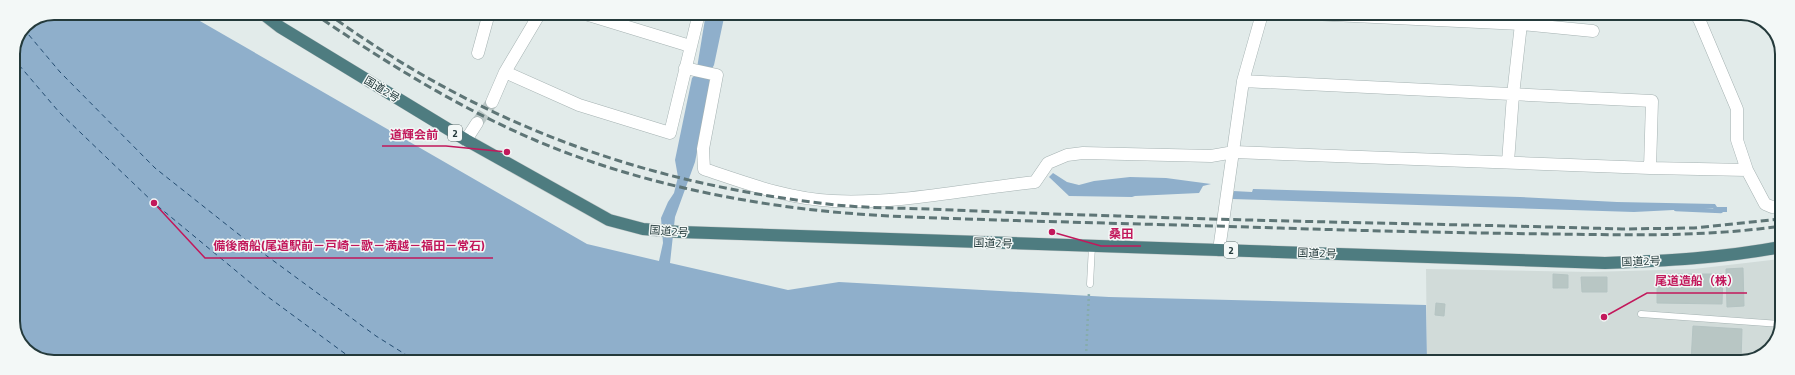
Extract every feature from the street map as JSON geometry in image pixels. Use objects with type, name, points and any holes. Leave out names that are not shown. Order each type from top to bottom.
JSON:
[{"type":"highway","name":"国道2号","points":[[271,20],[280,27],[466,140],[609,220],[643,229],[680,232],[1605,263],[1673,260],[1733,255],[1775,248]]},
{"type":"street","points":[[478,53],[486,20]]},
{"type":"street","points":[[492,102],[505,72],[536,20]]},
{"type":"street","points":[[605,20],[690,46]]},
{"type":"street","points":[[505,72],[579,105],[670,133],[697,20]]},
{"type":"street","points":[[1219,250],[1243,81],[1260,20]]},
{"type":"street","points":[[1508,162],[1513,95],[1523,20]]},
{"type":"street","points":[[1529,20],[1593,31]]},
{"type":"street","points":[[1699,20],[1737,109],[1737,140],[1747,170],[1765,204],[1775,207]]},
{"type":"street","points":[[685,68],[717,75],[703,149],[704,169],[776,192],[825,200],[892,201],[1035,182],[1048,163],[1067,155],[1084,153],[1211,156],[1234,152],[1650,168],[1747,170]]},
{"type":"street","points":[[1243,81],[1652,101],[1650,168]]},
{"type":"street","points":[[466,140],[477,123]]},
{"type":"lane","points":[[1090,284],[1092,246]]},
{"type":"lane","points":[[1641,314],[1775,324]]},
{"type":"path","points":[[1086,355],[1090,284]]},
{"type":"shaded area","points":[[1775,260],[1775,322],[1771,338],[1764,347],[1754,352],[1742,355],[1427,355],[1426,269],[1591,272],[1694,269]]},
{"type":"water","points":[[198,20],[587,244],[659,261],[663,243],[661,218],[674,193],[678,177],[675,160],[692,78],[696,74],[705,20],[724,20],[714,65],[708,76],[711,81],[695,162],[675,217],[670,263],[788,290],[839,282],[1109,297],[1426,305],[1427,355],[47,354],[37,351],[28,344],[20,324],[21,47],[30,30],[47,21]]},
{"type":"water","points":[[1053,173],[1067,182],[1079,185],[1094,181],[1130,177],[1166,178],[1211,184],[1203,186],[1199,193],[1132,197],[1069,196],[1049,177]]},
{"type":"water","points":[[1253,189],[1715,204],[1717,207],[1727,207],[1727,212],[1715,212],[1713,208],[1634,212],[1232,199],[1233,191],[1252,192]]},
{"type":"building","points":[[1743,268],[1744,306],[1727,307],[1726,269]]},
{"type":"building","points":[[1553,274],[1568,275],[1568,288],[1553,288]]},
{"type":"building","points":[[1657,274],[1723,274],[1722,304],[1657,303]]},
{"type":"building","points":[[1581,277],[1607,277],[1607,292],[1582,292]]},
{"type":"building","points":[[1436,303],[1445,304],[1444,316],[1435,315]]},
{"type":"building","points":[[1693,326],[1742,329],[1741,355],[1691,355]]},
{"type":"waterway","points":[[1676,209],[1721,211]]},
{"type":"ferry route","points":[[27,33],[60,72],[155,168],[256,248],[376,336],[406,355]]},
{"type":"ferry route","points":[[20,66],[59,112],[154,203],[264,294],[347,355]]},
{"type":"tunnel","points":[[477,123],[492,102]]},
{"type":"railway","points":[[324,20],[394,66],[478,114],[571,155],[606,167],[678,186],[788,207],[846,213],[933,218],[1348,230],[1611,235],[1696,234],[1775,227]]},
{"type":"railway","points":[[337,20],[386,53],[445,88],[506,118],[568,144],[632,165],[698,182],[766,195],[836,205],[1181,218],[1622,229],[1694,228],[1775,220]]},
{"type":"place","name":"道輝会前","points":[[507,152]]},
{"type":"place","name":"備後商船(尾道駅前－戸崎－歌－満越－福田－常石)","points":[[154,203]]},
{"type":"place","name":"桑田","points":[[1052,232]]},
{"type":"place","name":"尾道造船（株）","points":[[1604,317]]}]
